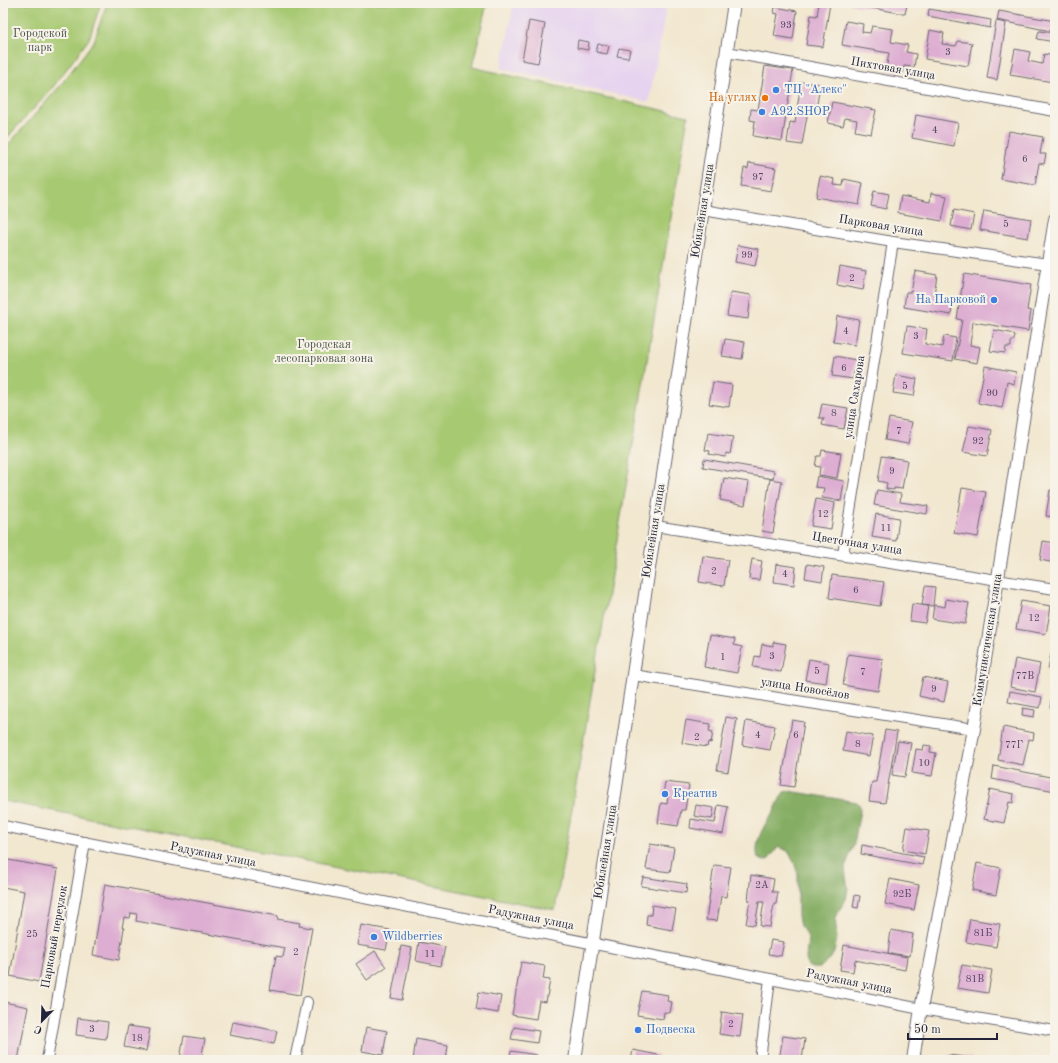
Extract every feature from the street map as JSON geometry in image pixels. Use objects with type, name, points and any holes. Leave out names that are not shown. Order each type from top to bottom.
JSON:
[{"type":"street","name":"Юбилейная улица","points":[[575,1060],[734,3]]},
{"type":"street","name":"Пихтовая улица","points":[[727,52],[1055,111]]},
{"type":"street","name":"Парковая улица","points":[[703,210],[893,242],[1051,264]]},
{"type":"street","name":"Коммунистическая улица","points":[[913,1060],[974,729],[997,580],[1051,264],[1055,219]]},
{"type":"street","name":"улица Сахарова","points":[[843,555],[893,242]]},
{"type":"street","name":"Цветочная улица","points":[[655,526],[1055,589]]},
{"type":"street","name":"улица Новосёлов","points":[[633,675],[974,729]]},
{"type":"street","name":"Радужная улица","points":[[3,826],[921,1010],[1055,1031]]},
{"type":"street","name":"Парковый переулок","points":[[46,1060],[84,842]]},
{"type":"street","points":[[760,1060],[770,979]]},
{"type":"street","points":[[295,1060],[307,1002]]},
{"type":"shaded area","points":[[514,3],[667,3],[649,102],[501,68]]},
{"type":"green space","name":"Городской парк","points":[[3,3],[101,3],[89,39],[50,91],[3,142]]},
{"type":"green space","name":"Городская лесопарковая зона","points":[[107,3],[487,3],[472,67],[688,116],[555,910],[3,801],[3,149],[60,86],[94,41]]},
{"type":"green space","points":[[789,791],[857,802],[860,806],[854,844],[845,867],[848,887],[846,899],[835,917],[837,938],[835,949],[832,956],[820,968],[812,968],[808,966],[806,959],[808,938],[800,926],[798,916],[798,874],[788,851],[778,847],[769,859],[764,861],[758,858],[757,854],[759,837],[767,821],[774,812],[784,792]]},
{"type":"building","points":[[617,3],[632,3],[631,7]]},
{"type":"building","points":[[819,3],[830,3],[823,47],[806,45],[811,15],[817,16]]},
{"type":"building","points":[[850,3],[894,3],[907,5],[905,14]]},
{"type":"building","points":[[775,7],[797,11],[793,39],[774,36],[778,14],[774,13]]},
{"type":"building","points":[[929,9],[991,20],[990,28],[928,16]]},
{"type":"building","points":[[999,11],[1055,21],[1055,32],[997,20]]},
{"type":"building","points":[[529,21],[545,24],[538,63],[522,60]]},
{"type":"building","points":[[846,21],[863,24],[862,32],[870,33],[872,26],[893,29],[891,42],[908,45],[906,52],[916,54],[914,67],[904,66],[903,73],[886,70],[889,53],[842,45]]},
{"type":"building","points":[[996,21],[1006,23],[997,80],[987,78]]},
{"type":"building","points":[[930,30],[944,33],[942,44],[956,46],[958,41],[972,43],[968,66],[925,59]]},
{"type":"building","points":[[1039,31],[1055,33],[1055,42],[1037,39]]},
{"type":"building","points":[[578,40],[589,42],[588,50],[577,48]]},
{"type":"building","points":[[598,44],[609,46],[607,54],[596,52]]},
{"type":"building","points":[[619,48],[630,50],[628,58],[617,56]]},
{"type":"building","points":[[1015,49],[1030,52],[1028,61],[1042,64],[1044,54],[1055,56],[1053,82],[1010,75]]},
{"type":"building","name":"ТЦ \"Алекс\"","points":[[765,66],[793,70],[782,141],[753,136],[755,121],[750,120],[751,109],[758,110]]},
{"type":"building","points":[[801,82],[820,84],[816,111],[808,110],[802,145],[787,143],[790,122],[795,123]]},
{"type":"building","points":[[832,102],[876,110],[871,134],[855,131],[857,120],[845,118],[843,126],[828,123]]},
{"type":"building","points":[[916,115],[958,123],[954,146],[912,138]]},
{"type":"building","points":[[1009,131],[1043,137],[1040,154],[1046,154],[1044,164],[1039,163],[1035,185],[1001,179]]},
{"type":"building","points":[[749,163],[776,168],[771,191],[741,186],[744,168],[748,169]]},
{"type":"building","points":[[820,176],[835,179],[834,185],[843,186],[844,179],[863,183],[859,205],[816,197]]},
{"type":"building","points":[[874,191],[889,194],[886,209],[871,206]]},
{"type":"building","points":[[931,193],[947,196],[942,221],[898,213],[901,196],[930,202]]},
{"type":"building","points":[[954,210],[974,214],[971,230],[951,226]]},
{"type":"building","points":[[984,211],[1031,219],[1028,238],[980,230]]},
{"type":"building","points":[[738,245],[759,249],[755,266],[735,262]]},
{"type":"building","points":[[840,266],[866,271],[863,290],[837,285]]},
{"type":"building","points":[[915,271],[937,275],[934,295],[953,298],[951,315],[904,307],[906,292],[911,292]]},
{"type":"building","points":[[964,274],[1031,285],[1027,310],[1031,311],[1028,331],[973,322],[970,345],[980,347],[977,363],[955,359],[962,320],[957,319]]},
{"type":"building","points":[[731,292],[751,295],[748,319],[727,316]]},
{"type":"building","points":[[837,316],[859,320],[855,345],[833,342]]},
{"type":"building","points":[[907,326],[927,329],[925,344],[942,347],[944,336],[956,338],[953,361],[903,353]]},
{"type":"building","points":[[994,330],[1010,333],[1015,336],[1014,340],[1011,342],[1011,347],[1006,347],[1005,353],[990,351]]},
{"type":"building","points":[[725,339],[745,342],[742,359],[722,356]]},
{"type":"building","points":[[835,356],[856,360],[853,379],[832,376]]},
{"type":"building","points":[[985,366],[1016,372],[1014,384],[1007,382],[1002,408],[978,403]]},
{"type":"building","points":[[896,375],[917,379],[914,396],[893,393]]},
{"type":"building","points":[[713,382],[732,385],[729,407],[709,404]]},
{"type":"building","points":[[822,404],[848,408],[844,429],[822,425],[824,418],[819,418]]},
{"type":"building","points":[[889,418],[912,422],[908,444],[885,440]]},
{"type":"building","points":[[969,426],[992,430],[987,456],[963,452]]},
{"type":"building","points":[[708,433],[733,437],[730,454],[726,453],[725,457],[709,454],[710,451],[705,450]]},
{"type":"building","points":[[822,450],[841,453],[837,478],[819,475],[820,467],[815,466],[817,456],[821,456]]},
{"type":"building","points":[[882,456],[907,460],[902,489],[886,489],[887,483],[878,481]]},
{"type":"building","points":[[704,459],[774,471],[773,479],[703,467]]},
{"type":"building","points":[[817,476],[844,481],[841,501],[822,498],[824,488],[815,487]]},
{"type":"building","points":[[724,478],[749,482],[745,505],[720,500]]},
{"type":"building","points":[[770,479],[782,481],[773,533],[762,531]]},
{"type":"building","points":[[962,488],[986,492],[978,537],[954,533]]},
{"type":"building","points":[[877,490],[901,494],[900,502],[928,506],[927,514],[874,505]]},
{"type":"building","points":[[1050,490],[1055,491],[1055,517],[1046,516]]},
{"type":"building","points":[[816,499],[835,503],[831,529],[811,526]]},
{"type":"building","points":[[876,514],[899,518],[896,541],[872,537]]},
{"type":"building","points":[[1043,541],[1055,543],[1055,563],[1040,560]]},
{"type":"building","points":[[703,556],[728,560],[724,586],[699,582]]},
{"type":"building","points":[[752,559],[762,561],[759,580],[749,579]]},
{"type":"building","points":[[776,564],[796,567],[794,585],[774,582]]},
{"type":"building","points":[[807,564],[824,567],[822,581],[805,578]]},
{"type":"building","points":[[832,575],[884,582],[880,606],[829,598]]},
{"type":"building","points":[[925,586],[935,587],[933,606],[922,605]]},
{"type":"building","points":[[946,599],[969,603],[965,624],[932,619],[934,605],[945,607]]},
{"type":"building","points":[[1021,601],[1051,606],[1046,634],[1016,629]]},
{"type":"building","points":[[912,604],[928,606],[925,623],[910,621]]},
{"type":"building","points":[[710,635],[735,639],[734,645],[742,647],[737,673],[704,667]]},
{"type":"building","points":[[773,642],[786,644],[781,672],[753,667],[755,656],[760,657],[762,644],[773,646]]},
{"type":"building","points":[[848,654],[883,659],[878,691],[843,685]]},
{"type":"building","points":[[1051,654],[1055,654],[1055,670],[1048,669]]},
{"type":"building","points":[[809,659],[829,663],[826,683],[805,680]]},
{"type":"building","points":[[1015,659],[1040,664],[1035,692],[1010,687]]},
{"type":"building","points":[[923,677],[948,682],[944,702],[919,696]]},
{"type":"building","points":[[1010,691],[1042,697],[1040,708],[1008,702]]},
{"type":"building","points":[[1051,700],[1055,700],[1055,709],[1050,708]]},
{"type":"building","points":[[1023,708],[1035,710],[1034,717],[1022,715]]},
{"type":"building","points":[[726,717],[737,719],[728,772],[717,770]]},
{"type":"building","points":[[686,720],[711,724],[709,731],[713,732],[711,743],[708,742],[707,747],[682,743]]},
{"type":"building","points":[[792,720],[804,722],[794,787],[781,785]]},
{"type":"building","points":[[746,721],[775,726],[770,750],[742,745]]},
{"type":"building","points":[[1003,727],[1034,733],[1033,740],[1029,739],[1023,765],[998,760]]},
{"type":"building","points":[[885,730],[897,732],[885,803],[869,801],[872,782],[876,782]]},
{"type":"building","points":[[846,731],[873,736],[869,756],[843,751]]},
{"type":"building","points":[[898,741],[911,743],[905,777],[892,775]]},
{"type":"building","points":[[924,745],[931,746],[930,752],[936,753],[932,776],[912,773],[916,749],[923,750]]},
{"type":"building","points":[[994,766],[1055,778],[1055,791],[992,779]]},
{"type":"building","points":[[665,782],[689,785],[685,810],[681,810],[678,826],[658,823],[661,803],[667,804],[668,796],[663,795]]},
{"type":"building","points":[[990,789],[1014,794],[1013,803],[1009,802],[1004,823],[984,819]]},
{"type":"building","points":[[696,805],[714,808],[712,819],[694,816]]},
{"type":"building","points":[[718,805],[728,807],[723,834],[690,828],[691,819],[715,823]]},
{"type":"building","points":[[907,827],[929,831],[925,854],[903,850]]},
{"type":"building","points":[[650,844],[674,848],[670,872],[646,869]]},
{"type":"building","points":[[862,845],[924,857],[922,865],[861,854]]},
{"type":"building","points":[[3,859],[58,869],[39,982],[10,976],[24,891],[3,887]]},
{"type":"building","points":[[977,863],[1001,868],[996,895],[972,890]]},
{"type":"building","points":[[714,865],[731,867],[726,897],[721,896],[717,921],[706,920]]},
{"type":"building","points":[[751,875],[774,879],[772,892],[778,892],[776,904],[774,904],[770,927],[760,926],[764,902],[759,902],[755,925],[746,924],[750,900],[748,900]]},
{"type":"building","points":[[643,877],[687,884],[686,893],[641,886]]},
{"type":"building","points":[[890,879],[919,885],[914,910],[885,904]]},
{"type":"building","points":[[105,884],[278,916],[277,919],[300,923],[299,926],[312,928],[300,995],[270,990],[276,956],[283,957],[285,948],[136,921],[137,914],[131,913],[130,918],[124,917],[122,928],[124,928],[119,960],[93,955]]},
{"type":"building","points":[[855,895],[860,896],[858,908],[853,907]]},
{"type":"building","points":[[652,905],[676,909],[672,930],[646,925],[647,915],[651,915]]},
{"type":"building","points":[[970,919],[1000,924],[996,947],[966,942]]},
{"type":"building","name":"Wildberries","points":[[361,925],[390,930],[386,950],[357,945]]},
{"type":"building","points":[[891,930],[913,934],[910,956],[888,953]]},
{"type":"building","points":[[771,940],[784,942],[781,956],[768,954]]},
{"type":"building","points":[[419,942],[445,947],[441,966],[416,961]]},
{"type":"building","points":[[844,945],[907,957],[905,970],[855,960],[853,972],[840,970]]},
{"type":"building","points":[[401,946],[412,948],[402,1000],[391,998]]},
{"type":"building","points":[[375,951],[386,967],[367,980],[356,964]]},
{"type":"building","points":[[521,962],[545,966],[543,979],[550,980],[546,1002],[539,1001],[536,1019],[512,1015]]},
{"type":"building","points":[[962,965],[992,970],[988,993],[957,988]]},
{"type":"building","points":[[642,991],[668,995],[667,1001],[672,1002],[670,1013],[664,1012],[663,1019],[637,1015]]},
{"type":"building","points":[[479,992],[501,996],[498,1013],[476,1009]]},
{"type":"building","points":[[4,1002],[28,1007],[18,1060],[3,1060]]},
{"type":"building","points":[[722,1012],[743,1015],[740,1037],[719,1034]]},
{"type":"building","points":[[78,1018],[108,1022],[106,1039],[76,1035]]},
{"type":"building","points":[[233,1022],[277,1031],[274,1044],[230,1035]]},
{"type":"building","points":[[128,1026],[150,1029],[146,1051],[124,1047]]},
{"type":"building","points":[[366,1027],[387,1031],[383,1055],[362,1051]]},
{"type":"building","points":[[514,1027],[539,1031],[537,1043],[511,1039]]},
{"type":"building","points":[[184,1036],[205,1039],[201,1060],[180,1059]]},
{"type":"building","points":[[783,1036],[805,1039],[802,1060],[779,1060]]},
{"type":"building","points":[[416,1039],[448,1045],[446,1060],[413,1060]]},
{"type":"building","points":[[633,1050],[658,1055],[657,1060],[631,1060]]},
{"type":"building","points":[[511,1051],[537,1055],[536,1060],[509,1060]]},
{"type":"building","points":[[949,1055],[972,1058],[972,1060],[949,1060]]},
{"type":"place","name":"ТЦ \"Алекс\"","points":[[776,90]]},
{"type":"place","name":"На углях","points":[[765,98]]},
{"type":"place","name":"A92.SHOP","points":[[762,112]]},
{"type":"place","name":"На Парковой","points":[[994,300]]},
{"type":"place","name":"Креатив","points":[[665,794]]},
{"type":"place","name":"Wildberries","points":[[374,937]]},
{"type":"place","name":"Подвеска","points":[[638,1030]]}]
